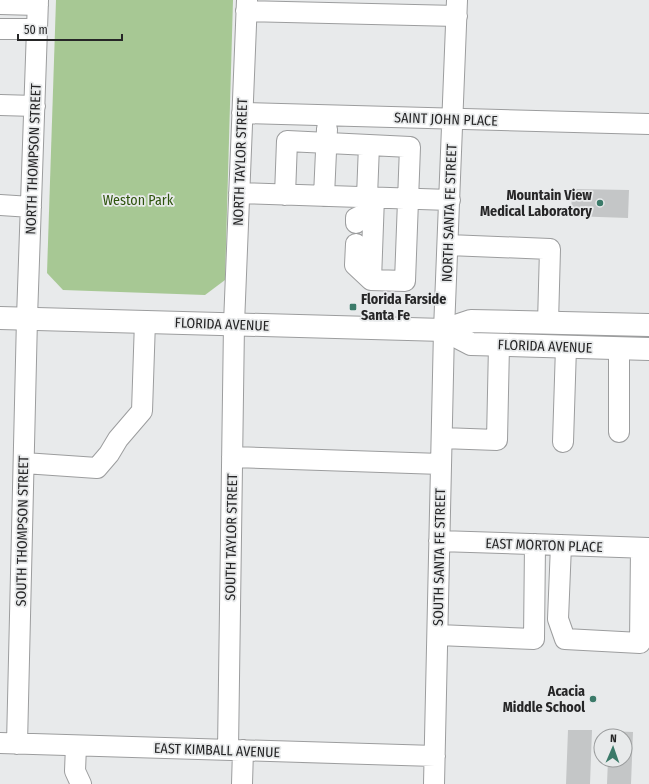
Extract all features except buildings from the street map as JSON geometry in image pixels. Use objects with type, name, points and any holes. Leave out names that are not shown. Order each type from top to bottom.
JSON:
[{"type":"main road","name":"FLORIDA AVENUE","points":[[0,318],[444,330],[471,321],[649,325]]},
{"type":"main road","name":"FLORIDA AVENUE","points":[[444,330],[471,344],[649,349]]},
{"type":"street","points":[[0,4],[38,2]]},
{"type":"street","name":"NORTH THOMPSON STREET","points":[[27,318],[38,2]]},
{"type":"street","points":[[246,6],[457,8]]},
{"type":"street","name":"NORTH TAYLOR STREET","points":[[234,324],[246,6]]},
{"type":"street","name":"NORTH SANTA FE STREET","points":[[444,330],[457,8]]},
{"type":"street","points":[[0,29],[37,29]]},
{"type":"street","points":[[0,105],[35,106]]},
{"type":"street","name":"SAINT JOHN PLACE","points":[[242,113],[649,124]]},
{"type":"street","points":[[324,196],[327,116]]},
{"type":"street","points":[[284,195],[287,141],[410,147],[405,281],[370,280],[356,265],[356,244]]},
{"type":"street","points":[[369,145],[371,201],[370,280]]},
{"type":"street","points":[[239,193],[324,196],[371,201],[409,198],[450,200]]},
{"type":"street","points":[[356,223],[356,218],[371,201]]},
{"type":"street","points":[[0,205],[31,207]]},
{"type":"street","points":[[448,245],[550,249],[548,323]]},
{"type":"street","name":"SOUTH THOMPSON STREET","points":[[8,744],[24,463],[27,318]]},
{"type":"street","points":[[24,463],[97,468],[109,454],[118,439],[142,411],[145,321]]},
{"type":"street","name":"SOUTH TAYLOR STREET","points":[[234,324],[232,457],[236,750],[242,784]]},
{"type":"street","name":"SOUTH SANTA FE STREET","points":[[434,784],[444,330]]},
{"type":"street","points":[[442,438],[497,440],[499,345]]},
{"type":"street","points":[[563,442],[566,347]]},
{"type":"street","points":[[619,348],[619,432]]},
{"type":"street","points":[[232,457],[441,464]]},
{"type":"street","name":"EAST MORTON PLACE","points":[[439,542],[645,548]]},
{"type":"street","points":[[438,635],[534,639],[535,544]]},
{"type":"street","points":[[561,545],[558,619],[565,640],[640,643],[645,548]]},
{"type":"street","name":"EAST KIMBALL AVENUE","points":[[8,744],[435,756]]},
{"type":"street","points":[[76,746],[75,771],[81,784]]},
{"type":"green space","name":"Weston Park","points":[[56,0],[233,0],[225,280],[205,295],[63,290],[47,273]]},
{"type":"place","name":"Mountain View Medical Laboratory","points":[[600,203]]},
{"type":"place","name":"Florida Farside Santa Fe","points":[[353,307]]},
{"type":"place","name":"Acacia Middle School","points":[[593,699]]}]
